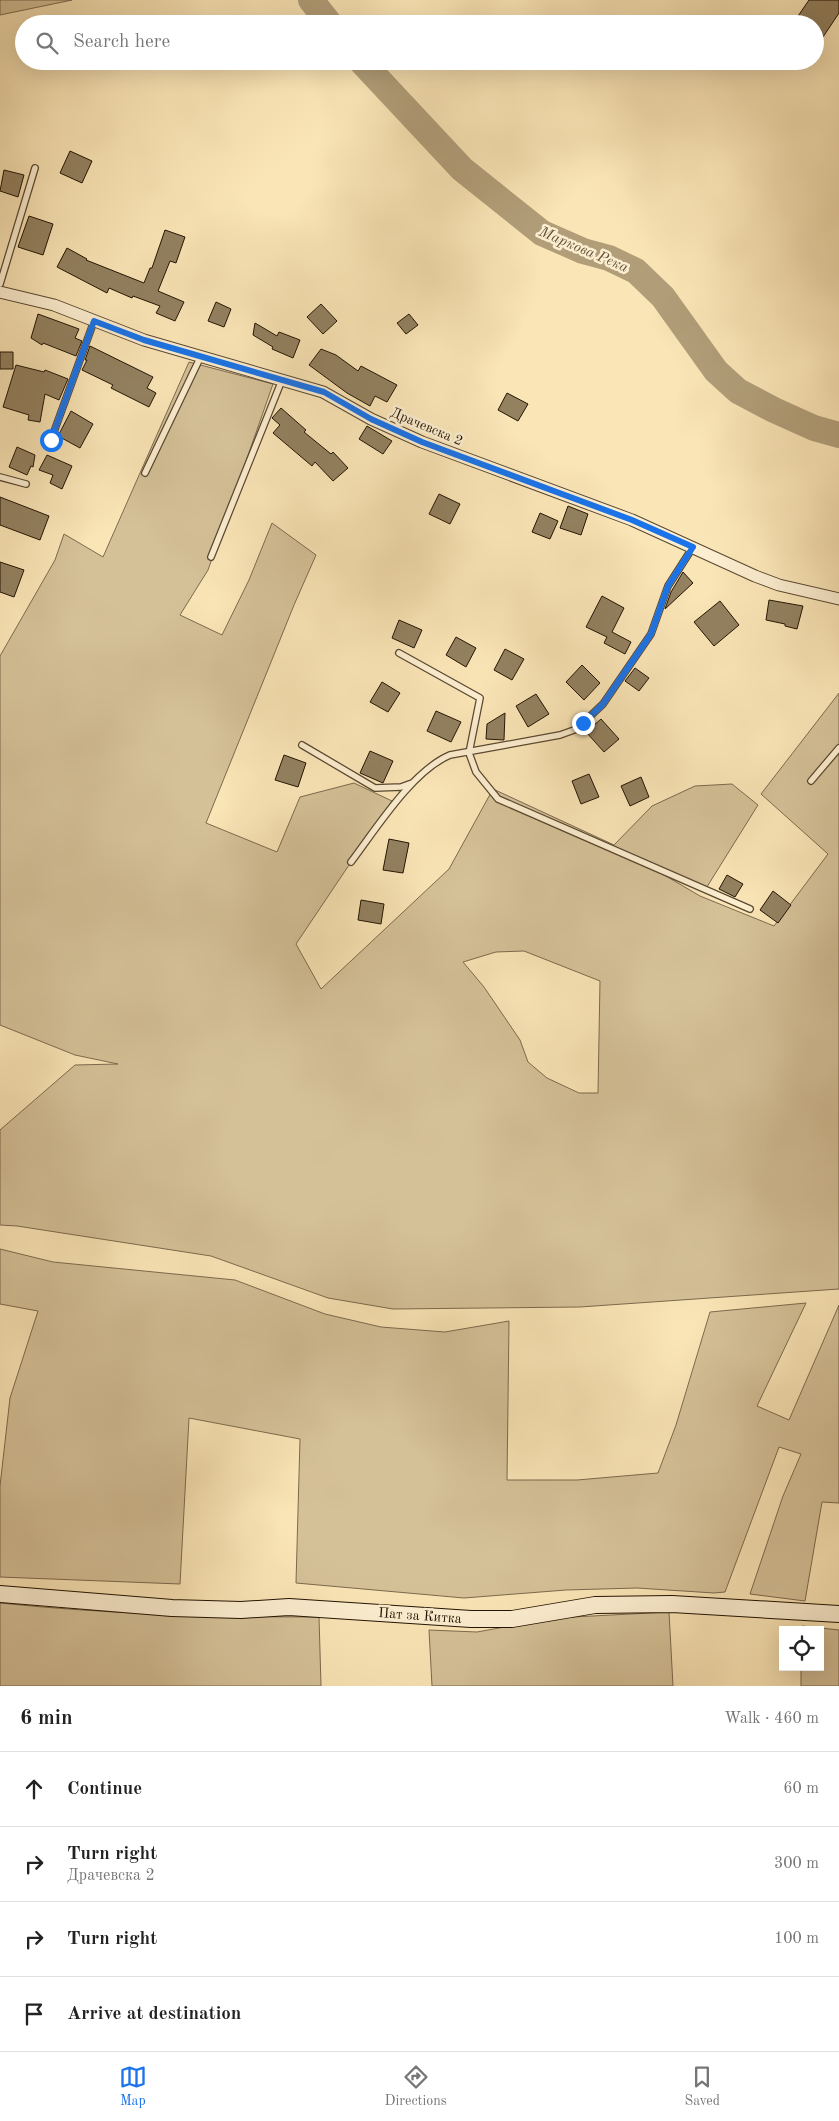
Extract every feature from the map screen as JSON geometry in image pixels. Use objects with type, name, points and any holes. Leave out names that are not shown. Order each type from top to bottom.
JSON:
[{"type":"street","name":"Драчевска 2","points":[[0,292],[54,305],[144,340],[324,392],[371,419],[422,442],[632,520],[779,585],[839,599]]},
{"type":"street","name":"Пат за Китка","points":[[0,1594],[172,1608],[241,1610],[290,1607],[471,1619],[512,1619],[596,1605],[672,1604],[839,1614]]},
{"type":"lane","points":[[0,284],[35,168]]},
{"type":"lane","points":[[51,440],[94,321]]},
{"type":"lane","points":[[145,473],[202,356]]},
{"type":"lane","points":[[211,557],[282,380]]},
{"type":"lane","points":[[0,477],[26,484]]},
{"type":"lane","points":[[351,862],[412,783],[436,761],[450,755],[560,735],[574,730],[583,723],[603,704],[651,634],[668,586],[693,547]]},
{"type":"lane","points":[[399,653],[480,698],[469,753],[476,772],[498,799],[750,909]]},
{"type":"lane","points":[[302,745],[375,788],[401,787],[412,783]]},
{"type":"lane","points":[[812,781],[839,748]]},
{"type":"shaded area","points":[[0,0],[72,0],[0,15]]},
{"type":"shaded area","points":[[189,362],[273,384],[208,570],[180,615],[222,635],[249,580],[272,523],[316,555],[206,823],[277,852],[300,797],[354,783],[392,801],[296,944],[321,989],[449,869],[493,789],[614,845],[652,806],[695,786],[732,784],[758,805],[705,890],[620,849],[700,896],[774,926],[828,854],[761,794],[839,693],[839,1289],[580,1307],[393,1309],[328,1298],[211,1256],[0,1225],[0,1130],[75,1065],[118,1064],[75,1055],[0,1025],[0,656],[55,560],[64,534],[103,557]],"holes":[[[524,951],[600,981],[598,1093],[579,1093],[547,1078],[528,1062],[520,1040],[484,987],[463,962],[496,952]]]},
{"type":"shaded area","points":[[0,1249],[53,1262],[235,1280],[325,1314],[381,1327],[445,1332],[509,1321],[507,1480],[577,1480],[658,1473],[676,1425],[710,1312],[806,1303],[757,1406],[789,1420],[839,1305],[839,1503],[822,1502],[805,1601],[750,1594],[783,1496],[801,1454],[779,1447],[725,1592],[637,1588],[566,1590],[464,1598],[296,1583],[300,1439],[189,1418],[180,1584],[0,1577],[0,1486],[10,1398],[38,1311],[0,1304]]},
{"type":"shaded area","points":[[0,1603],[159,1614],[319,1617],[321,1686],[0,1686]]},
{"type":"shaded area","points":[[669,1612],[673,1686],[432,1686],[429,1630],[477,1632],[554,1618]]},
{"type":"shaded area","points":[[824,1628],[839,1630],[839,1686],[801,1686],[801,1671],[824,1671]]},
{"type":"building","points":[[809,0],[839,0],[839,13],[824,36],[824,15],[799,15]]},
{"type":"building","points":[[70,151],[92,161],[82,183],[60,173]]},
{"type":"building","points":[[4,170],[24,175],[18,197],[0,191]]},
{"type":"building","points":[[29,216],[53,224],[43,255],[18,247]]},
{"type":"building","points":[[165,230],[185,237],[176,263],[170,261],[158,291],[184,302],[175,321],[156,313],[160,306],[133,296],[132,298],[109,288],[107,293],[57,267],[67,248],[86,260],[144,283],[150,268],[152,268]]},
{"type":"building","points":[[216,302],[231,309],[224,327],[208,321]]},
{"type":"building","points":[[321,304],[337,321],[323,334],[307,317]]},
{"type":"building","points":[[38,314],[79,329],[75,338],[82,341],[76,356],[43,343],[42,345],[31,338]]},
{"type":"building","points":[[409,314],[418,325],[406,334],[397,323]]},
{"type":"building","points":[[255,323],[277,336],[279,332],[300,340],[293,358],[272,349],[273,347],[253,335]]},
{"type":"building","points":[[90,346],[153,377],[147,388],[156,393],[149,407],[111,388],[113,385],[82,370],[87,360],[85,360]]},
{"type":"building","points":[[321,349],[336,355],[358,371],[361,366],[397,385],[387,402],[375,396],[370,406],[347,393],[309,365]]},
{"type":"building","points":[[0,352],[13,352],[13,369],[0,369]]},
{"type":"building","points":[[16,365],[44,372],[45,370],[68,379],[59,400],[45,394],[40,422],[28,420],[29,415],[3,407]]},
{"type":"building","points":[[507,393],[528,404],[518,421],[498,410]]},
{"type":"building","points":[[281,408],[306,430],[304,432],[331,454],[333,452],[348,468],[333,481],[315,462],[312,466],[273,433],[280,425],[272,418]]},
{"type":"building","points":[[71,411],[93,424],[80,448],[58,436]]},
{"type":"building","points":[[367,426],[392,441],[383,454],[359,439]]},
{"type":"building","points":[[17,447],[35,455],[33,467],[31,466],[27,475],[9,467]]},
{"type":"building","points":[[47,455],[72,466],[62,489],[50,483],[53,475],[39,470]]},
{"type":"building","points":[[439,494],[460,504],[450,524],[429,514]]},
{"type":"building","points":[[0,497],[49,516],[40,540],[0,525]]},
{"type":"building","points":[[568,506],[588,514],[581,535],[560,528]]},
{"type":"building","points":[[540,513],[558,521],[550,539],[532,532]]},
{"type":"building","points":[[0,562],[24,570],[14,597],[0,592]]},
{"type":"building","points":[[683,572],[693,583],[665,609],[671,592]]},
{"type":"building","points":[[602,596],[624,608],[612,632],[631,642],[625,654],[604,643],[607,637],[586,627]]},
{"type":"building","points":[[769,600],[803,606],[797,629],[766,620]]},
{"type":"building","points":[[720,601],[739,625],[714,646],[694,622]]},
{"type":"building","points":[[399,620],[422,630],[414,648],[392,638]]},
{"type":"building","points":[[456,637],[476,648],[466,667],[446,655]]},
{"type":"building","points":[[505,649],[524,659],[512,680],[494,670]]},
{"type":"building","points":[[582,665],[600,683],[584,700],[566,682]]},
{"type":"building","points":[[635,668],[649,678],[639,691],[625,681]]},
{"type":"building","points":[[382,682],[400,693],[388,712],[370,702]]},
{"type":"building","points":[[536,694],[549,714],[528,727],[516,706]]},
{"type":"building","points":[[436,711],[461,722],[451,742],[427,731]]},
{"type":"building","points":[[505,713],[504,740],[486,739],[487,724]]},
{"type":"building","points":[[601,719],[619,739],[604,752],[586,732]]},
{"type":"building","points":[[370,751],[393,761],[383,783],[360,773]]},
{"type":"building","points":[[284,755],[306,763],[298,787],[275,780]]},
{"type":"building","points":[[589,774],[599,797],[581,804],[572,781]]},
{"type":"building","points":[[641,777],[649,797],[630,806],[621,786]]},
{"type":"building","points":[[389,839],[409,843],[403,873],[383,870]]},
{"type":"building","points":[[727,875],[743,884],[735,897],[719,889]]},
{"type":"building","points":[[773,891],[791,905],[778,923],[760,910]]},
{"type":"building","points":[[361,900],[384,904],[381,924],[358,920]]},
{"type":"waterway","name":"Маркова Река","points":[[311,0],[323,15]]},
{"type":"waterway","name":"Маркова Река","points":[[369,70],[462,169],[542,233],[583,251],[609,258],[636,271],[663,297],[716,371],[738,391],[814,428],[839,435]]},
{"type":"route","points":[[51,440],[94,321],[144,340],[324,392],[371,419],[422,442],[576,498],[693,547],[668,586],[651,634],[603,704],[583,723]]}]
